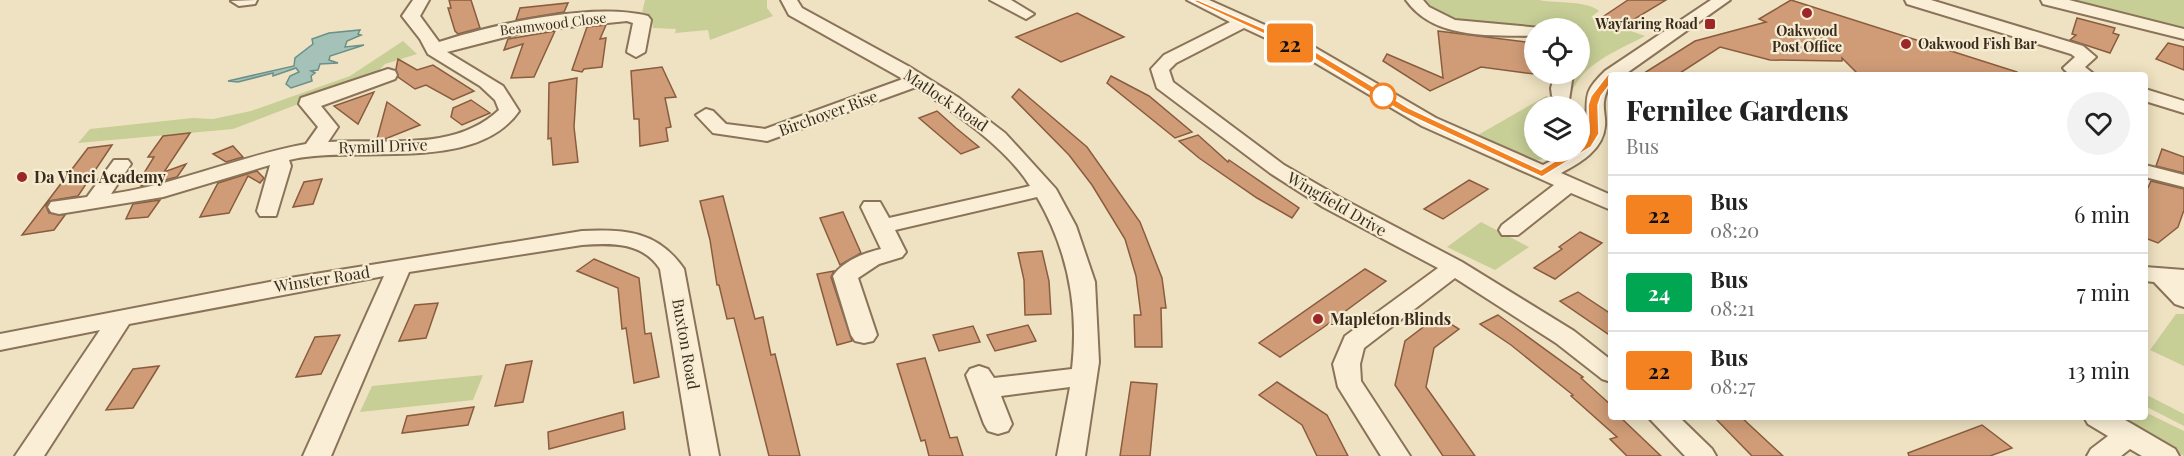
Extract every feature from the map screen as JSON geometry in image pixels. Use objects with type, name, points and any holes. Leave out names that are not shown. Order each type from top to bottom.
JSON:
[{"type":"street","points":[[239,1],[249,0]]},
{"type":"street","name":"Rymill Drive","points":[[59,207],[162,191],[278,156],[312,149],[429,146],[465,138],[499,122],[509,111],[506,99],[495,88],[434,50],[428,37],[414,25],[411,16],[421,0]]},
{"type":"street","name":"Matlock Road","points":[[789,0],[795,11],[918,80],[969,112],[996,134],[1027,165],[1045,189],[1061,217],[1081,270],[1087,318],[1085,379],[1071,456]]},
{"type":"street","points":[[998,0],[1020,11],[1036,0]]},
{"type":"street","points":[[1195,0],[1308,51],[1406,110],[1542,174],[1607,197]]},
{"type":"street","points":[[1414,0],[1425,14],[1448,22],[1479,28],[1524,30]]},
{"type":"street","points":[[1615,72],[1722,0]]},
{"type":"street","points":[[1913,0],[2086,54],[2087,57],[2079,71]]},
{"type":"street","points":[[2049,0],[2184,34]]},
{"type":"street","name":"Beamwood Close","points":[[434,50],[476,35],[516,26],[627,16],[642,20],[636,52]]},
{"type":"street","name":"Wingfield Drive","points":[[1243,22],[1170,59],[1160,69],[1164,84],[1277,169],[1331,202],[1454,267],[1565,337],[1608,371]]},
{"type":"street","points":[[312,149],[328,127],[308,103],[388,75]]},
{"type":"street","points":[[1542,174],[1588,145],[1594,134],[1593,105],[1596,96],[1608,79]]},
{"type":"street","name":"Birchover Rise","points":[[706,115],[720,129],[767,135],[918,80]]},
{"type":"street","points":[[2148,96],[2184,107]]},
{"type":"street","points":[[268,211],[281,166],[278,156]]},
{"type":"street","points":[[94,202],[121,164]]},
{"type":"street","points":[[2148,172],[2184,181]]},
{"type":"street","points":[[1510,230],[1568,185]]},
{"type":"street","points":[[864,335],[845,276],[871,259],[894,252],[878,217],[1045,189]]},
{"type":"street","name":"Winster Road","points":[[0,342],[241,292],[582,238],[621,238],[645,244]]},
{"type":"street","name":"Buxton Road","points":[[645,244],[667,259],[672,269],[705,456]]},
{"type":"street","points":[[317,456],[400,266]]},
{"type":"street","points":[[1396,456],[1346,379],[1347,358],[1354,342],[1454,267]]},
{"type":"street","points":[[2164,276],[2184,299]]},
{"type":"street","points":[[28,456],[121,317]]},
{"type":"street","points":[[998,424],[981,382],[1085,379]]},
{"type":"street","points":[[1665,420],[1702,456]]},
{"type":"street","points":[[2103,420],[2165,456]]},
{"type":"street","points":[[2101,456],[2130,435]]},
{"type":"green space","points":[[645,0],[767,0],[767,8],[773,16],[710,40],[708,30],[675,33],[676,29],[653,28],[651,16],[642,13]]},
{"type":"green space","points":[[1427,0],[1539,0],[1587,5],[1599,11],[1591,17],[1645,36],[1610,54],[1590,68],[1590,18],[1524,18],[1524,28],[1452,21],[1421,4]]},
{"type":"green space","points":[[2066,0],[2184,0],[2184,29]]},
{"type":"green space","points":[[403,41],[417,54],[385,64],[374,75],[233,129],[78,143],[90,129],[193,118],[213,119],[251,111],[350,76]]},
{"type":"green space","points":[[1569,84],[1576,84],[1571,96]]},
{"type":"green space","points":[[1524,109],[1524,160],[1471,139]]},
{"type":"green space","points":[[1481,222],[1529,247],[1495,270],[1447,247]]},
{"type":"green space","points":[[2176,314],[2184,314],[2184,366],[2150,350]]},
{"type":"green space","points":[[483,375],[473,400],[360,412],[372,386]]},
{"type":"green space","points":[[2148,396],[2184,414],[2184,426],[2148,408]]},
{"type":"green space","points":[[2148,413],[2184,431],[2184,456],[2119,420],[2148,420]]},
{"type":"water","points":[[360,30],[358,34],[361,35],[347,41],[345,47],[364,45],[330,56],[329,60],[338,63],[320,64],[318,70],[311,71],[315,73],[311,76],[312,81],[291,88],[286,84],[290,76],[299,72],[296,68],[273,76],[273,73],[238,82],[228,81],[294,66],[295,58],[313,44],[312,39],[329,33]]},
{"type":"building","points":[[449,0],[471,0],[480,28],[458,34],[448,8],[451,8]]},
{"type":"building","points":[[1628,0],[1666,0],[1623,26],[1601,18]]},
{"type":"building","points":[[1791,0],[2017,72],[1856,72],[1842,58],[1842,61],[1770,60],[1720,47],[1682,72],[1646,72],[1695,41],[1766,22],[1759,19]]},
{"type":"building","points":[[568,3],[564,12],[516,20],[520,8]]},
{"type":"building","points":[[1077,13],[1124,37],[1061,62],[1016,37]]},
{"type":"building","points":[[2077,18],[2115,28],[2113,33],[2119,35],[2110,53],[2070,40],[2076,35],[2072,34]]},
{"type":"building","points":[[606,25],[600,39],[606,38],[602,67],[584,69],[582,72],[572,70],[587,27]]},
{"type":"building","points":[[555,31],[534,77],[511,78],[523,44],[504,50],[508,39]]},
{"type":"building","points":[[1438,31],[1524,42],[1524,73],[1481,67],[1430,91],[1383,61],[1387,54],[1443,78]]},
{"type":"building","points":[[2168,43],[2184,47],[2184,70],[2156,59]]},
{"type":"building","points":[[398,59],[417,70],[433,65],[474,91],[453,100],[426,85],[415,89],[398,77],[396,69]]},
{"type":"building","points":[[662,67],[676,97],[665,98],[671,127],[666,128],[668,141],[640,146],[639,119],[634,119],[631,71]]},
{"type":"building","points":[[1111,76],[1149,96],[1192,132],[1175,138],[1107,83]]},
{"type":"building","points":[[577,78],[574,127],[578,162],[553,165],[551,138],[548,139],[549,83]]},
{"type":"building","points":[[1019,89],[1087,147],[1140,222],[1162,278],[1166,308],[1161,308],[1162,347],[1135,347],[1134,315],[1141,315],[1136,276],[1125,239],[1092,185],[1069,155],[1012,97]]},
{"type":"building","points":[[374,92],[358,124],[334,106]]},
{"type":"building","points":[[471,100],[490,113],[462,125],[451,117],[453,108]]},
{"type":"building","points":[[387,102],[420,125],[385,139],[377,139]]},
{"type":"building","points":[[937,111],[979,147],[961,154],[919,118]]},
{"type":"building","points":[[190,133],[164,172],[186,164],[177,177],[141,186],[147,173],[144,173],[154,157],[148,157],[163,136]]},
{"type":"building","points":[[1198,135],[1228,162],[1229,160],[1299,208],[1292,218],[1257,198],[1199,158],[1179,141]]},
{"type":"building","points":[[112,145],[78,196],[49,201],[46,206],[49,213],[65,215],[54,230],[22,235],[88,148]]},
{"type":"building","points":[[233,146],[243,157],[226,162],[213,154]]},
{"type":"building","points":[[2162,149],[2184,157],[2184,173],[2156,166]]},
{"type":"building","points":[[257,171],[264,178],[260,183],[248,176],[229,213],[200,217],[218,183]]},
{"type":"building","points":[[322,179],[313,204],[293,207],[304,182]]},
{"type":"building","points":[[1469,180],[1488,189],[1443,219],[1424,209]]},
{"type":"building","points":[[2151,181],[2184,189],[2184,210],[2178,227],[2158,243],[2148,239],[2148,188]]},
{"type":"building","points":[[723,196],[755,319],[763,317],[771,355],[775,354],[800,456],[769,456],[734,318],[727,319],[719,285],[717,285],[710,240],[700,201]]},
{"type":"building","points":[[160,200],[148,217],[126,219],[133,204]]},
{"type":"building","points":[[843,212],[861,253],[840,265],[820,218]]},
{"type":"building","points":[[1580,232],[1602,243],[1555,279],[1534,268],[1562,249],[1559,247]]},
{"type":"building","points":[[1042,251],[1049,281],[1051,314],[1025,315],[1024,280],[1018,253]]},
{"type":"building","points":[[594,259],[639,278],[645,334],[651,333],[659,377],[634,383],[626,328],[622,329],[618,288],[577,271]]},
{"type":"building","points":[[1365,269],[1386,281],[1280,357],[1259,343]]},
{"type":"building","points":[[834,271],[831,277],[852,341],[837,345],[817,274]]},
{"type":"building","points":[[1578,292],[1608,312],[1608,334],[1560,301]]},
{"type":"building","points":[[438,303],[426,338],[399,341],[415,305]]},
{"type":"building","points":[[1498,315],[1583,377],[1581,378],[1608,402],[1608,420],[1623,420],[1661,456],[1627,456],[1610,439],[1617,437],[1571,396],[1573,395],[1511,345],[1480,324]]},
{"type":"building","points":[[1438,316],[1459,329],[1434,348],[1426,387],[1475,456],[1443,456],[1395,385],[1405,341]]},
{"type":"building","points":[[1028,325],[1036,341],[995,351],[987,335]]},
{"type":"building","points":[[973,326],[980,342],[939,351],[933,335]]},
{"type":"building","points":[[340,335],[321,374],[296,377],[315,337]]},
{"type":"building","points":[[925,358],[950,438],[957,437],[963,456],[929,456],[925,440],[921,441],[897,364]]},
{"type":"building","points":[[532,361],[523,402],[495,406],[506,365]]},
{"type":"building","points":[[159,366],[133,408],[106,410],[133,369]]},
{"type":"building","points":[[1131,382],[1157,384],[1150,456],[1120,456]]},
{"type":"building","points":[[1277,382],[1327,415],[1348,456],[1317,456],[1302,425],[1259,395]]},
{"type":"building","points":[[474,407],[468,425],[402,433],[407,416]]},
{"type":"building","points":[[623,412],[625,429],[549,449],[548,432]]},
{"type":"building","points":[[1717,420],[1744,420],[1783,456],[1752,456]]},
{"type":"building","points":[[1982,425],[2012,448],[1990,456],[1909,456],[1908,453]]},
{"type":"bus line","name":"22","points":[[1195,0],[1308,51],[1406,110],[1542,174],[1588,145],[1594,134],[1593,105],[1602,85],[1608,78]]},
{"type":"place","name":"Oakwood Post Office","points":[[1807,13]]},
{"type":"place","name":"Wayfaring Road","points":[[1710,24]]},
{"type":"place","name":"Oakwood Fish Bar","points":[[1906,44]]},
{"type":"place","name":"Da Vinci Academy","points":[[22,177]]},
{"type":"place","name":"Mapleton Blinds","points":[[1318,319]]}]
